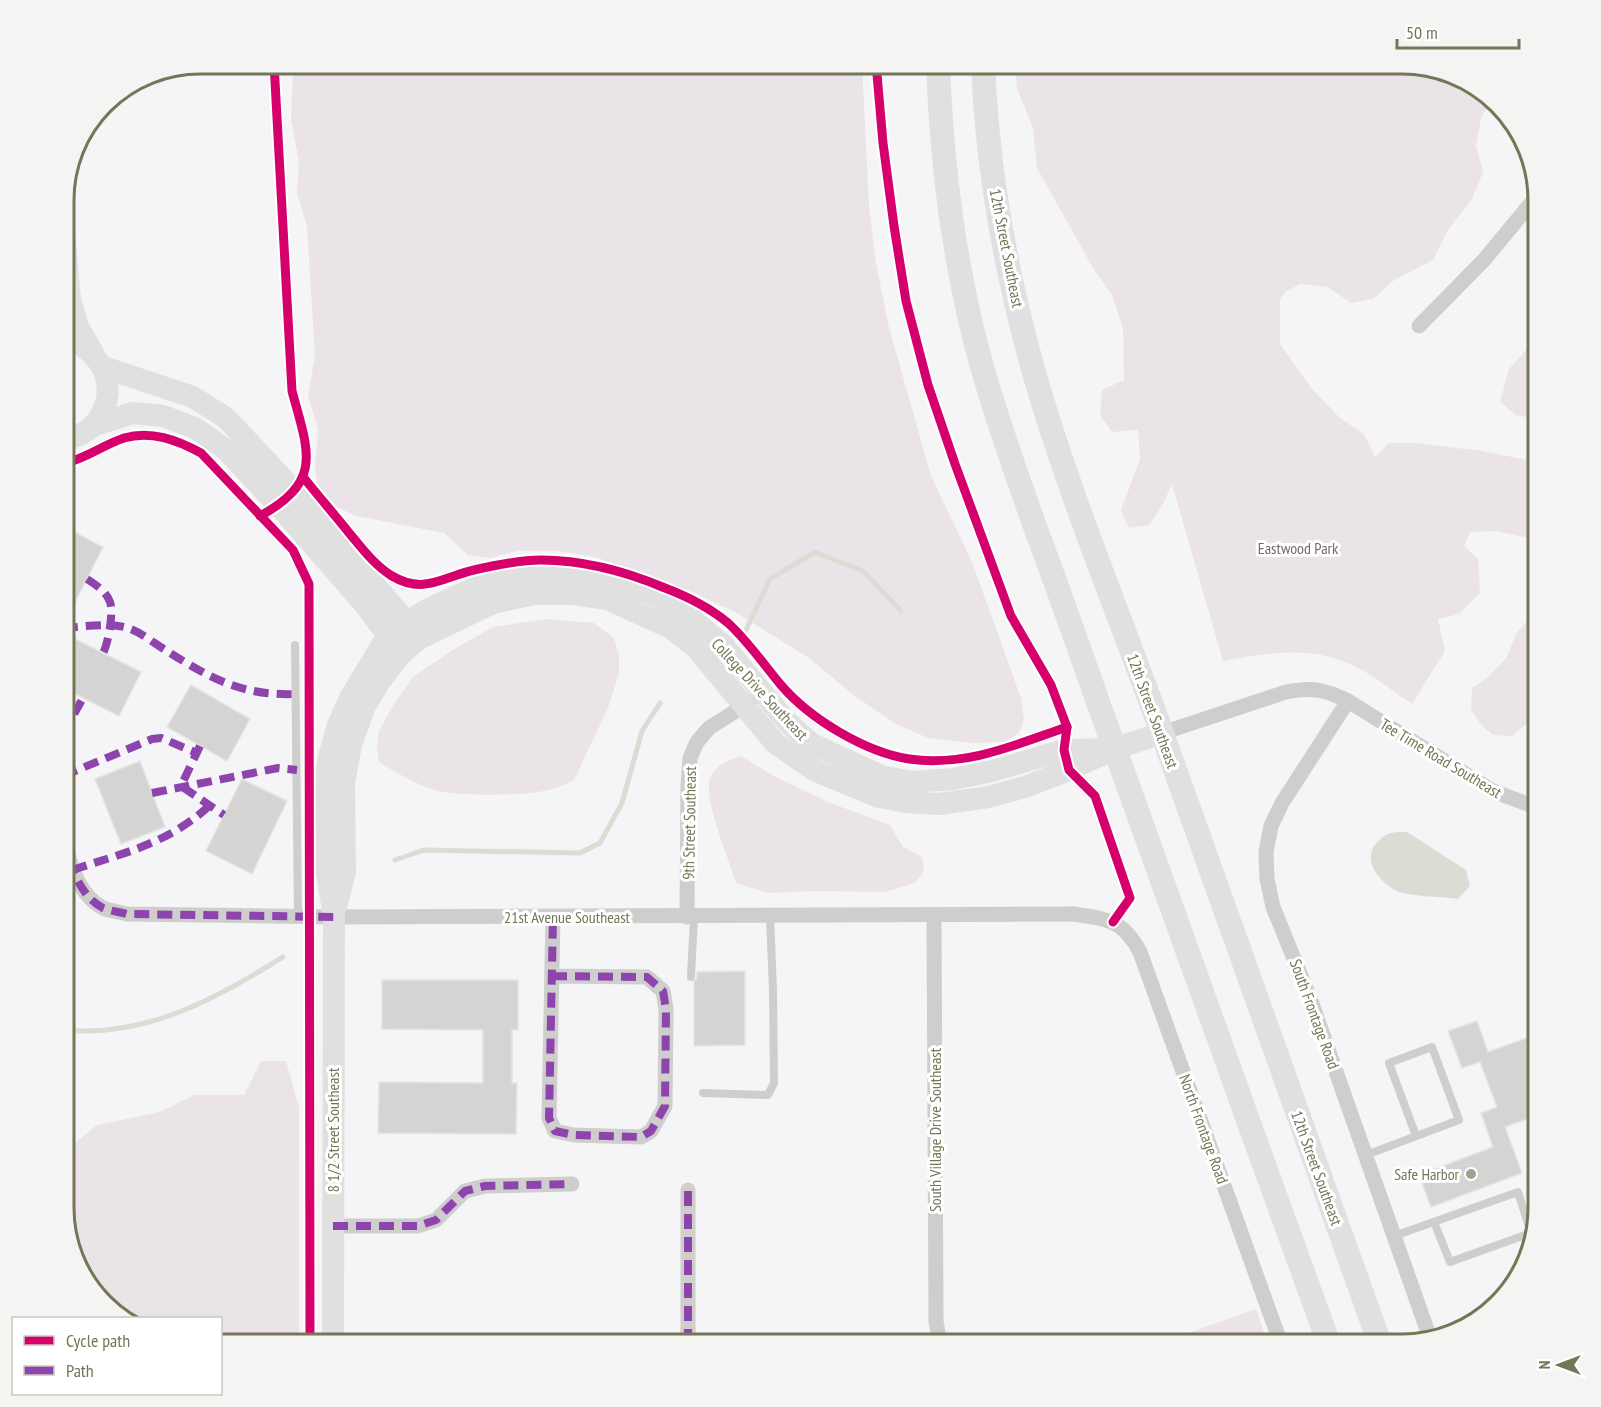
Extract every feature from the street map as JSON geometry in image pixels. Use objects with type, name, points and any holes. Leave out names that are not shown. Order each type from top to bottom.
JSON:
[{"type":"main road","points":[[939,73],[948,195],[959,264],[971,324],[1011,457],[1325,1334]]},
{"type":"main road","name":"12th Street Southeast","points":[[984,73],[1000,225],[1015,297],[1036,377],[1065,468],[1376,1334]]},
{"type":"street","points":[[1419,326],[1484,261],[1527,208]]},
{"type":"street","points":[[74,314],[78,327],[106,378],[107,396],[102,411],[92,426]]},
{"type":"street","points":[[74,341],[98,360],[193,397],[226,418],[274,469],[413,630]]},
{"type":"street","points":[[74,437],[92,426],[134,413],[163,416],[195,428],[225,448],[279,506],[366,606],[394,645]]},
{"type":"street","name":"College Drive Southeast","points":[[413,630],[425,611],[485,584],[555,573],[592,577],[626,584],[651,594],[689,617],[723,645],[788,722],[812,744],[881,776],[912,782],[953,779],[992,771],[1064,750],[1114,749]]},
{"type":"street","name":"College Drive Southeast","points":[[413,630],[493,603],[534,594],[574,594],[607,599],[671,628],[688,641],[775,743],[814,770],[879,796],[907,802],[939,804],[989,797],[1025,787],[1114,749]]},
{"type":"street","name":"8 1/2 Street Southeast","points":[[333,1334],[334,917],[345,871],[344,783],[351,745],[364,708],[380,681],[394,645],[413,630]]},
{"type":"street","name":"Tee Time Road Southeast","points":[[1162,733],[1286,692],[1304,689],[1328,691],[1348,701],[1492,791],[1528,804]]},
{"type":"street","name":"9th Street Southeast","points":[[690,917],[688,785],[690,758],[697,742],[709,728],[764,694]]},
{"type":"street","name":"South Frontage Road","points":[[1348,701],[1282,803],[1271,826],[1266,852],[1267,879],[1273,907],[1310,998],[1428,1330]]},
{"type":"street","points":[[1114,749],[1162,733]]},
{"type":"street","name":"21st Avenue Southeast","points":[[74,880],[87,896],[104,908],[127,914],[334,917],[1073,915],[1113,922]]},
{"type":"street","name":"South Village Drive Southeast","points":[[934,916],[936,1322],[938,1334]]},
{"type":"street","points":[[552,976],[647,977],[663,991],[666,1009],[665,1106],[651,1131],[641,1137],[574,1135],[555,1131],[549,1118],[552,976],[554,917]]},
{"type":"street","name":"North Frontage Road","points":[[1113,922],[1131,935],[1140,952],[1277,1334]]},
{"type":"street","points":[[333,1226],[418,1226],[436,1220],[465,1191],[485,1186],[572,1185]]},
{"type":"street","points":[[688,1190],[688,1334]]},
{"type":"lane","points":[[295,645],[298,916]]},
{"type":"lane","points":[[703,1093],[768,1095],[774,1083],[770,916]]},
{"type":"lane","points":[[690,917],[691,977]]},
{"type":"lane","points":[[1366,1155],[1459,1120],[1432,1047],[1389,1063],[1416,1136]]},
{"type":"lane","points":[[1394,1236],[1518,1192],[1527,1219]]},
{"type":"lane","points":[[1434,1222],[1450,1262],[1524,1235]]},
{"type":"green space","points":[[293,73],[862,73],[869,206],[876,263],[888,324],[931,476],[972,562],[1021,698],[1024,720],[1019,733],[1005,742],[972,743],[928,738],[896,724],[856,697],[809,658],[735,612],[691,592],[595,557],[558,551],[517,551],[490,558],[468,555],[444,533],[356,516],[333,505],[318,493],[315,467],[318,430],[308,395],[315,356],[307,226],[297,193],[299,161],[291,120]]},
{"type":"green space","name":"Eastwood Park","points":[[1016,73],[1402,73],[1426,76],[1450,83],[1487,107],[1481,118],[1476,145],[1483,172],[1472,199],[1448,230],[1433,260],[1394,280],[1373,299],[1351,303],[1328,287],[1300,284],[1285,292],[1280,300],[1280,344],[1312,389],[1340,418],[1364,434],[1375,457],[1389,443],[1415,443],[1482,451],[1527,460],[1527,538],[1496,531],[1470,532],[1464,546],[1478,559],[1480,593],[1459,614],[1438,619],[1445,651],[1412,704],[1361,670],[1338,659],[1322,655],[1289,653],[1256,655],[1223,661],[1172,484],[1163,504],[1149,525],[1129,528],[1121,510],[1140,459],[1138,430],[1112,432],[1100,415],[1102,390],[1124,380],[1123,328],[1112,295],[1093,268],[1037,168],[1033,128],[1017,88]]},
{"type":"green space","points":[[1527,348],[1527,417],[1516,415],[1500,402],[1509,369]]},
{"type":"green space","points":[[548,619],[594,623],[614,638],[619,655],[619,673],[608,708],[574,780],[553,789],[529,793],[482,795],[442,792],[410,780],[379,762],[377,748],[379,731],[413,677],[451,651],[493,627]]},
{"type":"green space","points":[[1527,620],[1528,723],[1512,736],[1493,735],[1482,726],[1471,710],[1472,688],[1488,677],[1507,657],[1516,634]]},
{"type":"green space","points":[[741,756],[772,775],[828,802],[890,825],[903,847],[922,857],[924,871],[915,883],[885,892],[768,893],[736,883],[713,813],[709,785],[711,776],[720,765]]},
{"type":"green space","points":[[261,1061],[286,1061],[299,1108],[299,1334],[222,1334],[222,1317],[136,1317],[105,1291],[90,1270],[80,1248],[74,1216],[74,1144],[97,1125],[160,1112],[194,1095],[244,1095]]},
{"type":"green space","points":[[1256,1309],[1265,1334],[1185,1334]]},
{"type":"shaded area","points":[[1407,832],[1466,870],[1470,886],[1458,899],[1402,893],[1388,886],[1375,872],[1371,856],[1373,848],[1390,833]]},
{"type":"building","points":[[74,532],[103,547],[74,604]]},
{"type":"building","points":[[74,638],[141,672],[119,716],[74,694]]},
{"type":"building","points":[[191,685],[250,719],[227,761],[167,727]]},
{"type":"building","points":[[140,761],[165,827],[121,844],[95,779]]},
{"type":"building","points":[[242,779],[287,801],[252,874],[206,851]]},
{"type":"building","points":[[745,971],[745,1045],[694,1046],[694,982],[697,972]]},
{"type":"building","points":[[382,980],[518,980],[518,1030],[512,1030],[512,1083],[517,1083],[516,1134],[378,1133],[379,1082],[483,1083],[483,1030],[382,1029]]},
{"type":"building","points":[[1477,1021],[1488,1052],[1528,1038],[1528,1119],[1505,1127],[1522,1173],[1431,1207],[1419,1175],[1493,1147],[1481,1113],[1497,1107],[1480,1062],[1462,1068],[1448,1031]]},
{"type":"waterway","points":[[746,630],[770,579],[815,552],[863,571],[901,611]]},
{"type":"waterway","points":[[395,860],[424,850],[580,853],[600,843],[622,803],[642,731],[660,703]]},
{"type":"waterway","points":[[74,1030],[123,1028],[179,1012],[232,987],[283,957]]},
{"type":"marked path","points":[[87,579],[103,591],[110,602],[110,628],[103,653]]},
{"type":"marked path","points":[[74,627],[104,625],[128,628],[198,670],[228,684],[260,692],[296,694]]},
{"type":"marked path","points":[[74,714],[83,698]]},
{"type":"marked path","points":[[74,771],[152,739],[161,738],[197,753]]},
{"type":"marked path","points":[[200,746],[181,786],[224,815]]},
{"type":"marked path","points":[[152,793],[278,768],[297,770]]},
{"type":"marked path","points":[[74,869],[145,846],[178,829],[209,806]]},
{"type":"marked path","points":[[74,873],[81,887],[94,902],[103,908],[127,914],[334,917]]},
{"type":"marked path","points":[[552,976],[647,977],[663,991],[666,1009],[665,1106],[651,1131],[641,1137],[574,1135],[555,1131],[549,1118],[553,917]]},
{"type":"marked path","points":[[333,1226],[418,1226],[436,1220],[465,1191],[485,1186],[572,1184]]},
{"type":"marked path","points":[[688,1190],[688,1334]]},
{"type":"cycle path","points":[[260,516],[280,503],[294,490],[302,477],[306,463],[303,431],[292,391],[275,73]]},
{"type":"cycle path","points":[[877,73],[883,143],[906,301],[928,385],[1011,616],[1051,685],[1067,727],[1064,750],[1069,770],[1095,796],[1130,898],[1113,922]]},
{"type":"cycle path","points":[[74,460],[116,441],[134,436],[164,438],[192,448],[201,453],[293,550],[309,584],[310,1334]]},
{"type":"cycle path","points":[[304,478],[374,562],[392,576],[403,581],[414,584],[433,583],[474,570],[508,563],[533,560],[557,561],[620,572],[681,595],[706,607],[728,623],[781,685],[807,710],[839,732],[892,755],[930,761],[970,757],[990,753],[1067,727]]},
{"type":"place","name":"Safe Harbor","points":[[1471,1174]]}]
